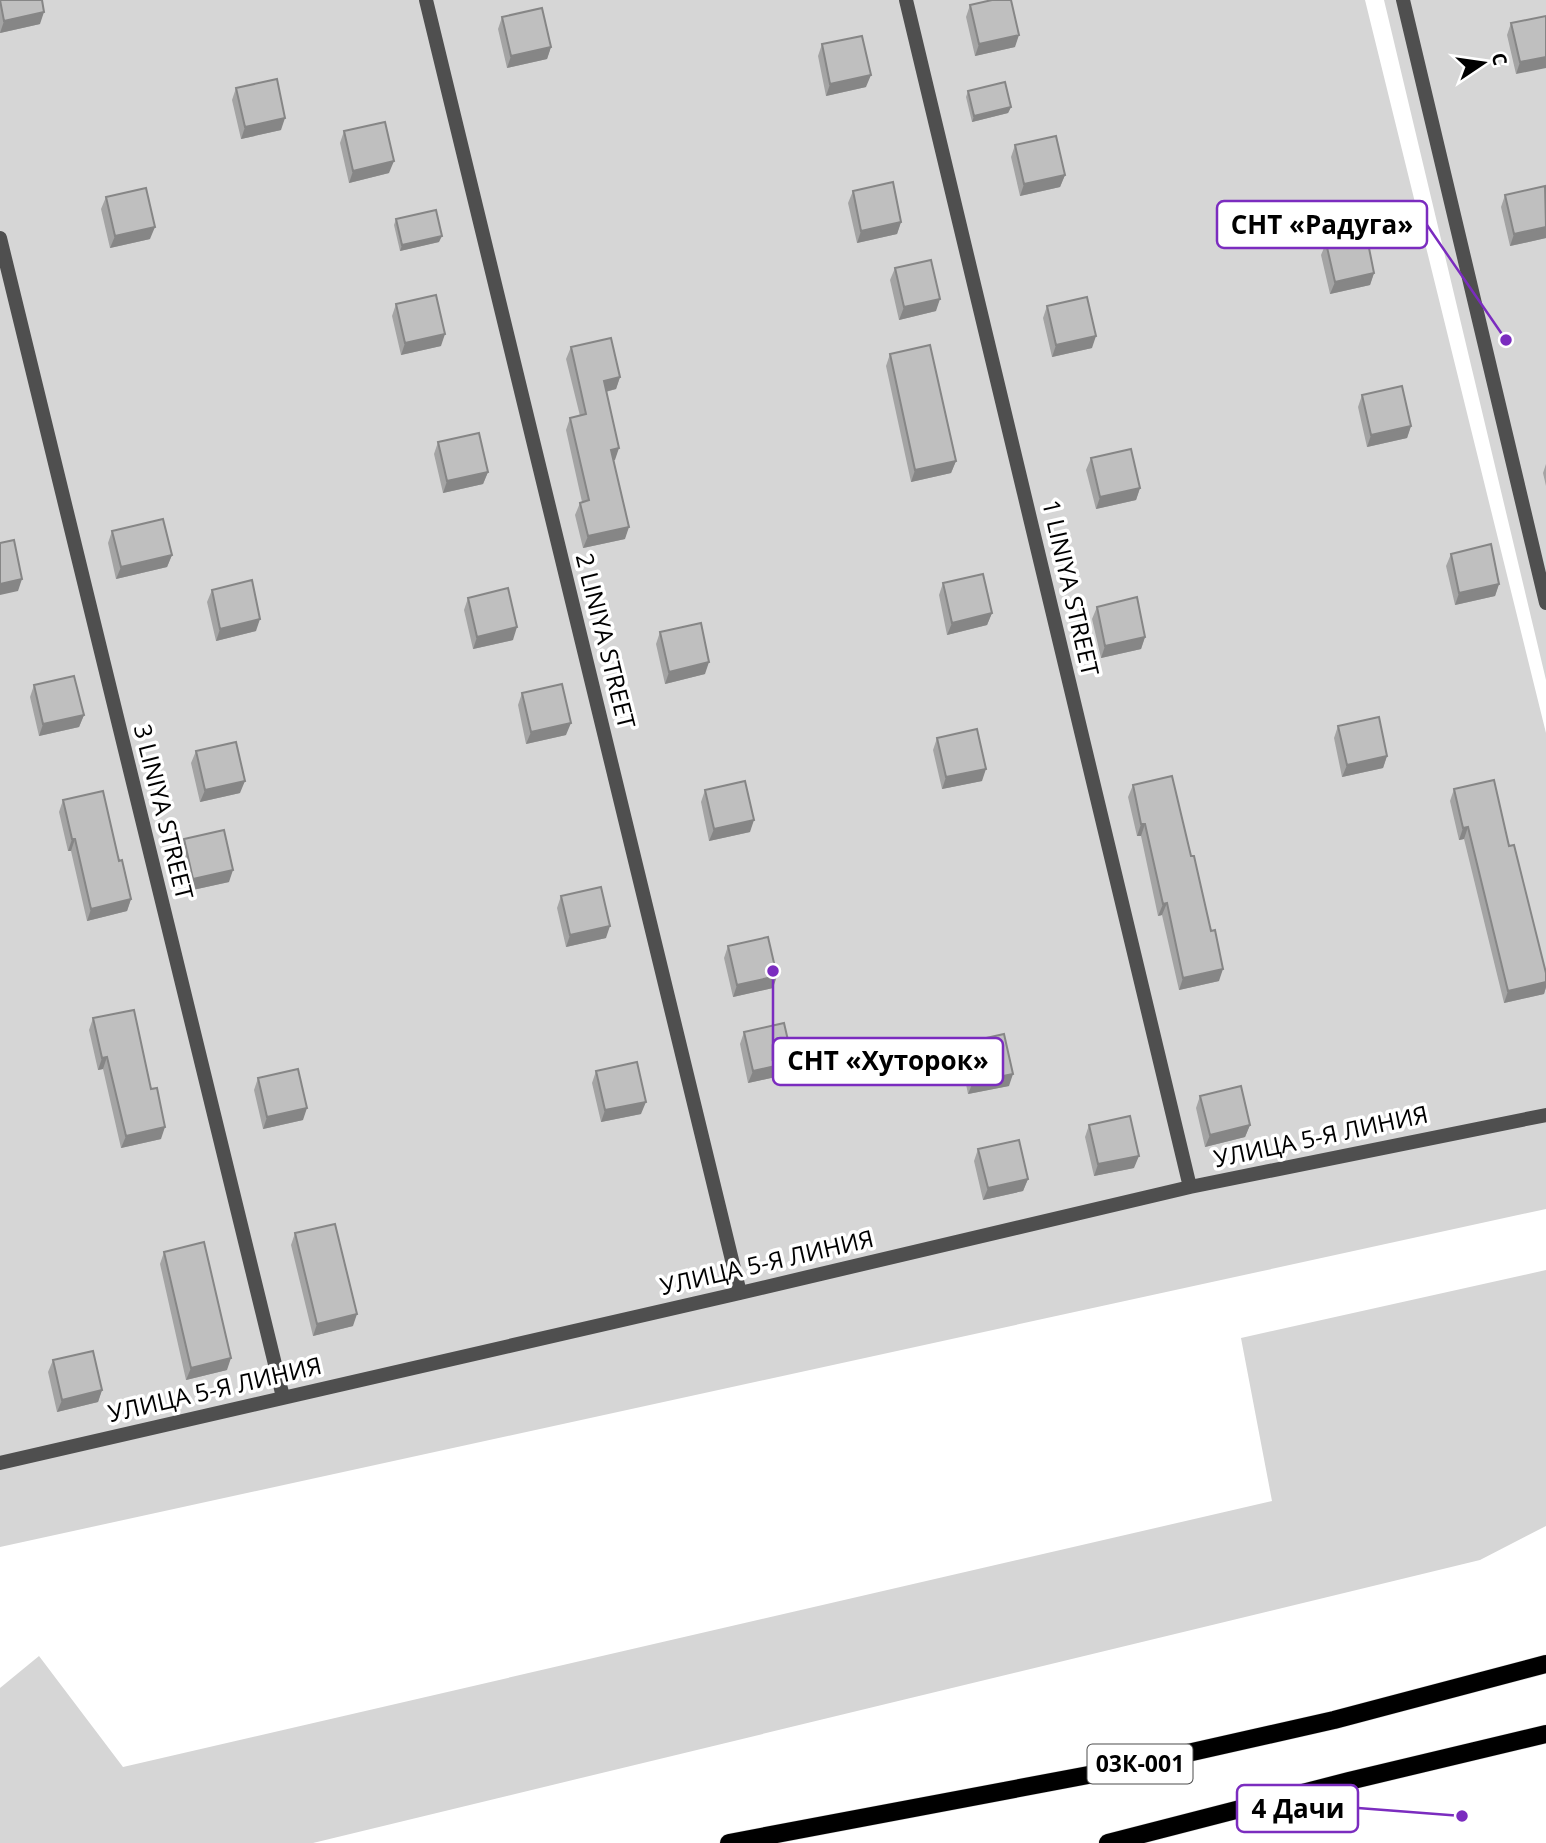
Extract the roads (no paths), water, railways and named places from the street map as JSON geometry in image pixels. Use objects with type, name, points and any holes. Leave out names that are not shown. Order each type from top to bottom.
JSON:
[{"type":"main road","name":"03К-001","points":[[729,1843],[1099,1773],[1334,1720],[1546,1664]]},
{"type":"main road","name":"03К-001","points":[[1108,1843],[1546,1734]]},
{"type":"street","name":"2 LINIYA STREET","points":[[426,0],[740,1293]]},
{"type":"street","name":"1 LINIYA STREET","points":[[906,0],[1190,1187]]},
{"type":"street","points":[[1403,0],[1546,603]]},
{"type":"street","name":"3 LINIYA STREET","points":[[0,238],[283,1398]]},
{"type":"street","name":"УЛИЦА 5-Я ЛИНИЯ","points":[[0,1463],[1190,1187],[1546,1115]]},
{"type":"place","name":"СНТ «Радуга»","points":[[1506,340]]},
{"type":"place","name":"СНТ «Хуторок»","points":[[773,971]]},
{"type":"place","name":"4 Дачи","points":[[1462,1816]]}]
